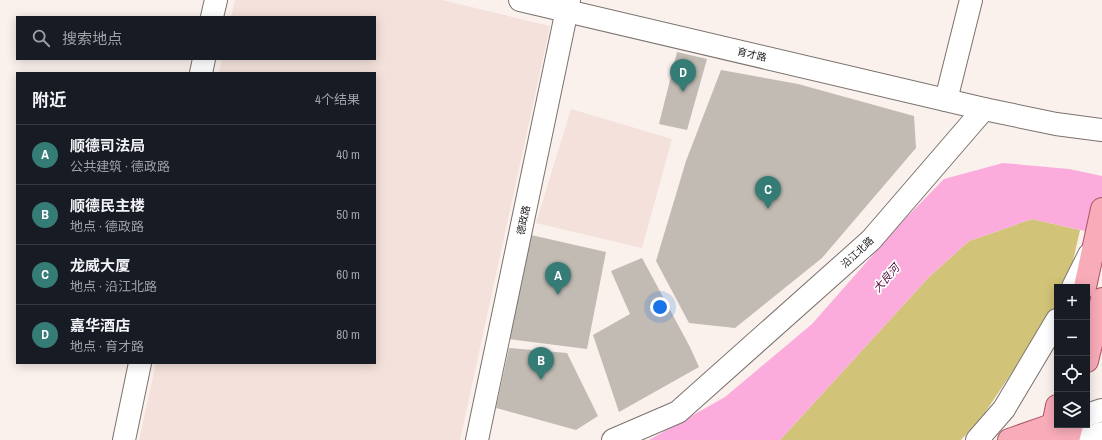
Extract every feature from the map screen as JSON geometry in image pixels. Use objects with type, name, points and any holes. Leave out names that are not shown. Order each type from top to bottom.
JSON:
[{"type":"main road","points":[[1086,284],[1102,209]]},
{"type":"main road","points":[[1088,356],[1102,299]]},
{"type":"main road","points":[[1009,440],[1054,425]]},
{"type":"main road","points":[[1060,428],[1068,440]]},
{"type":"street","points":[[212,16],[216,0]]},
{"type":"street","name":"育才路","points":[[520,0],[568,5],[984,109]]},
{"type":"street","points":[[946,100],[971,0]]},
{"type":"street","name":"德政路","points":[[477,440],[568,5]]},
{"type":"street","points":[[201,72],[204,60]]},
{"type":"street","points":[[984,109],[1056,124],[1102,130]]},
{"type":"street","name":"沿江北路","points":[[613,440],[678,412],[690,402],[871,240],[984,109]]},
{"type":"street","points":[[1075,284],[1093,253]]},
{"type":"street","points":[[977,440],[1004,409],[1054,325]]},
{"type":"street","points":[[124,440],[140,364]]},
{"type":"street","points":[[1090,413],[1102,410]]},
{"type":"street","points":[[1082,440],[1102,434]]},
{"type":"shaded area","points":[[235,0],[442,0],[550,26],[460,440],[139,440],[156,364],[376,364],[376,72],[219,72],[222,60],[376,60],[376,16],[231,16]]},
{"type":"shaded area","points":[[571,109],[672,139],[642,248],[536,223]]},
{"type":"shaded area","points":[[1032,219],[1080,230],[1068,284],[1054,284],[1054,309],[984,414],[961,440],[780,440],[929,277],[969,241]]},
{"type":"water","name":"大良河","points":[[1003,163],[1069,169],[1102,176],[1102,235],[1032,219],[969,241],[929,277],[780,440],[649,440],[725,397],[812,324],[901,223],[944,179]]},
{"type":"building","points":[[677,52],[707,59],[687,130],[659,124]]},
{"type":"building","points":[[721,70],[798,84],[914,116],[916,148],[822,258],[735,328],[689,323],[656,261],[686,161]]},
{"type":"building","points":[[531,235],[606,252],[587,349],[508,339]]},
{"type":"building","points":[[642,258],[690,347],[699,367],[619,412],[593,335],[630,314],[611,271]]},
{"type":"building","points":[[509,348],[567,353],[598,416],[576,430],[496,408]]},
{"type":"place","name":"嘉华酒店","points":[[683,92]]},
{"type":"place","name":"龙威大厦","points":[[768,209]]},
{"type":"place","name":"顺德司法局","points":[[558,295]]},
{"type":"place","name":"顺德民主楼","points":[[541,380]]}]
